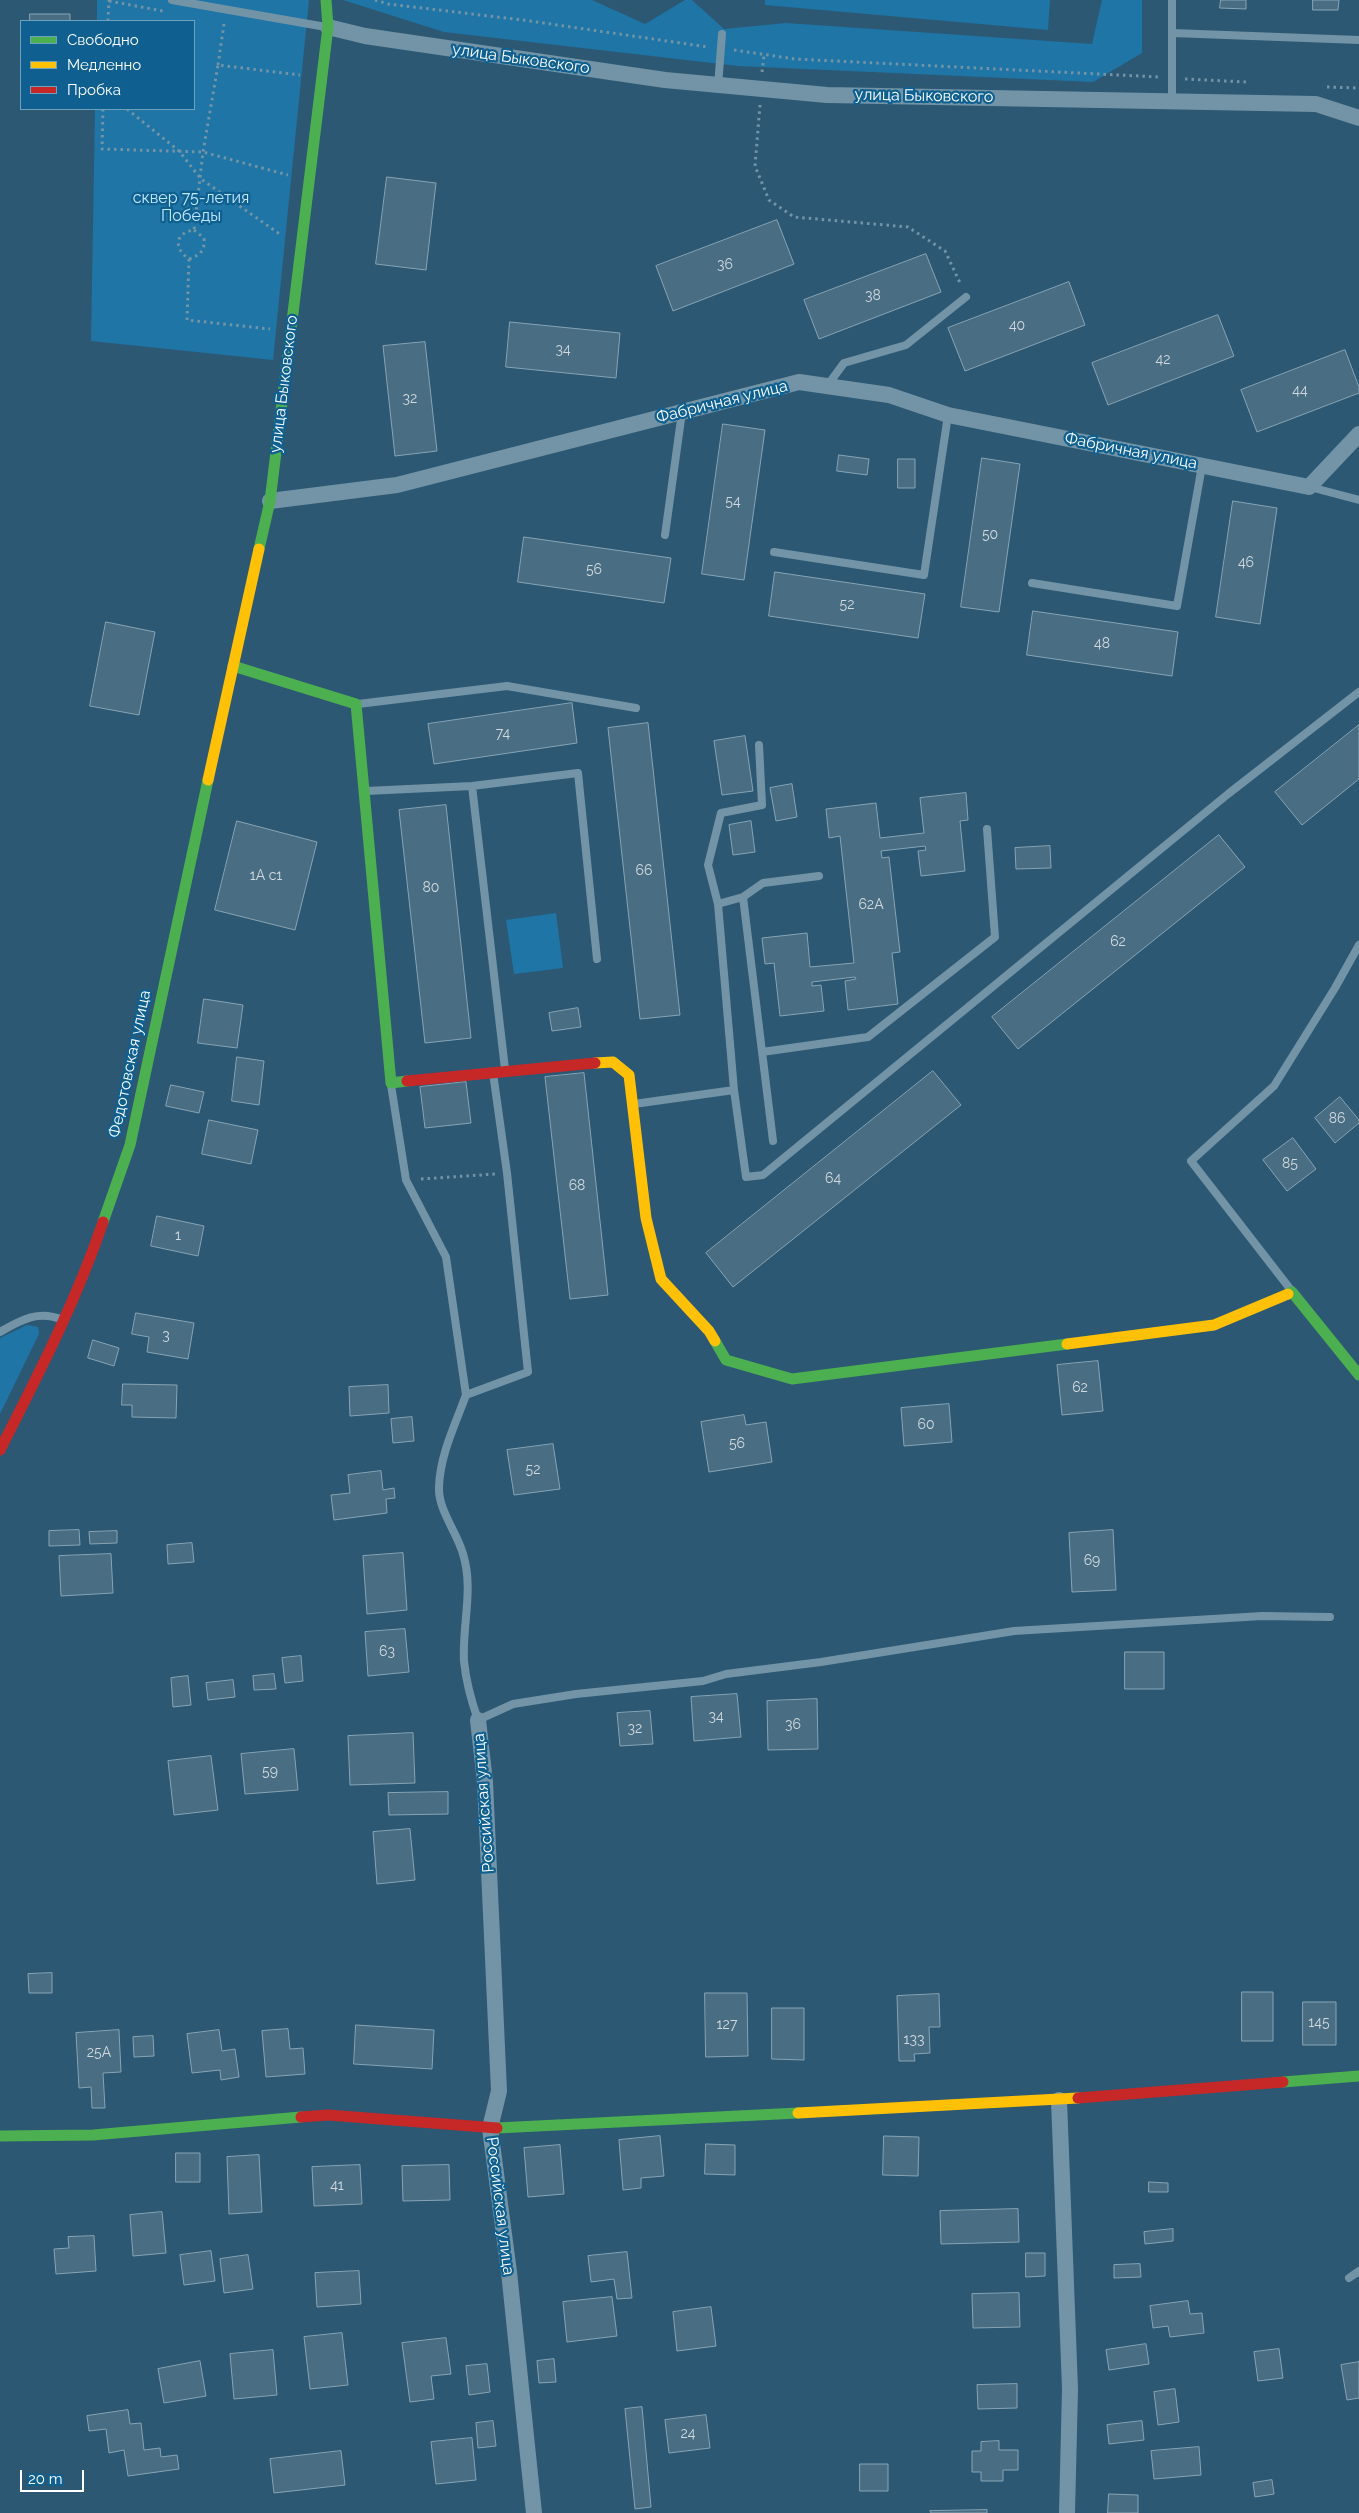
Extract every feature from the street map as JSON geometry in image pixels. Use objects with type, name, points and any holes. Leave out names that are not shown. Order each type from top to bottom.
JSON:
[{"type":"street","points":[[326,0],[328,27]]},
{"type":"street","name":"улица Быковского","points":[[233,666],[270,500],[311,181],[328,27],[375,37],[718,86],[827,95],[1316,104],[1359,118]]},
{"type":"street","name":"Фабричная улица","points":[[270,500],[397,485],[799,382],[889,395],[948,415],[1309,487]]},
{"type":"street","points":[[1309,487],[1359,434]]},
{"type":"street","points":[[233,666],[356,704],[391,1083],[613,1062],[629,1075],[646,1218],[661,1279],[709,1331],[726,1360],[792,1379],[1214,1325],[1292,1292],[1359,1375]]},
{"type":"street","name":"Федотовская улица","points":[[0,1450],[64,1321],[89,1264],[130,1145],[233,666]]},
{"type":"street","name":"Российская улица","points":[[478,1720],[485,1782],[499,2091],[490,2128],[509,2272],[534,2513]]},
{"type":"street","points":[[0,2136],[93,2134],[328,2115],[490,2128],[1060,2100],[1359,2076]]},
{"type":"street","points":[[1060,2100],[1070,2389],[1067,2513]]},
{"type":"lane","points":[[172,0],[328,27]]},
{"type":"lane","points":[[1172,0],[1172,101]]},
{"type":"lane","points":[[1172,32],[1359,40]]},
{"type":"lane","points":[[718,86],[722,34]]},
{"type":"lane","points":[[827,386],[844,363],[906,345],[966,297]]},
{"type":"lane","points":[[665,535],[682,412]]},
{"type":"lane","points":[[774,552],[924,575],[948,415]]},
{"type":"lane","points":[[1032,583],[1176,606],[1202,466]]},
{"type":"lane","points":[[1309,487],[1359,500]]},
{"type":"lane","points":[[356,704],[506,686],[636,708]]},
{"type":"lane","points":[[759,745],[762,805],[721,813],[708,865],[718,904],[734,1090],[746,1177],[763,1175],[1228,794],[1359,692]]},
{"type":"lane","points":[[364,791],[472,786],[578,773],[597,958]]},
{"type":"lane","points":[[472,786],[505,1071]]},
{"type":"lane","points":[[762,1052],[868,1036],[995,937],[987,829]]},
{"type":"lane","points":[[718,904],[743,897],[763,883],[819,876]]},
{"type":"lane","points":[[743,897],[773,1141]]},
{"type":"lane","points":[[1292,1292],[1191,1161],[1274,1086],[1335,988],[1359,945]]},
{"type":"lane","points":[[466,1396],[528,1372],[507,1173],[492,1072]]},
{"type":"lane","points":[[391,1083],[406,1180],[446,1257],[466,1396],[444,1459],[439,1488],[441,1504],[456,1532],[464,1556],[468,1584],[464,1660],[468,1693],[478,1720],[514,1704],[576,1694],[703,1681],[726,1674],[821,1662],[1014,1631],[1262,1616],[1330,1617]]},
{"type":"lane","points":[[632,1104],[734,1090]]},
{"type":"lane","points":[[0,1332],[12,1325],[41,1314],[50,1314],[64,1321]]},
{"type":"lane","points":[[1349,2278],[1359,2271]]},
{"type":"path","points":[[108,20],[109,0]]},
{"type":"path","points":[[375,0],[388,4],[523,20],[794,59],[1251,82]]},
{"type":"path","points":[[194,230],[203,152],[224,22]]},
{"type":"path","points":[[218,65],[305,75]]},
{"type":"path","points":[[1320,86],[1359,88]]},
{"type":"path","points":[[760,108],[755,166],[769,200],[794,217],[908,227],[944,251],[966,297]]},
{"type":"path","points":[[103,110],[102,149],[203,152],[311,181]]},
{"type":"path","points":[[128,110],[180,151],[201,179],[287,238]]},
{"type":"path","points":[[189,259],[180,253],[177,246],[179,238],[186,232],[194,230]]},
{"type":"path","points":[[189,259],[202,252],[205,247],[204,238],[194,230]]},
{"type":"path","points":[[189,259],[187,320],[274,330]]},
{"type":"path","points":[[406,1180],[507,1173]]},
{"type":"green space","name":"сквер 75-летия Победы","points":[[97,0],[309,0],[273,360],[91,341],[95,110],[195,110],[195,20],[97,20]]},
{"type":"green space","points":[[343,0],[592,0],[645,24],[685,0],[692,0],[724,29],[786,23],[1092,44],[1102,0],[1142,0],[1142,53],[1093,82],[738,66],[444,32]]},
{"type":"green space","points":[[765,0],[1050,0],[1048,30],[765,5]]},
{"type":"green space","points":[[556,913],[563,968],[514,974],[506,920]]},
{"type":"green space","points":[[27,1325],[38,1327],[39,1334],[0,1414],[0,1338]]},
{"type":"building","points":[[1221,0],[1246,0],[1246,9],[1220,8]]},
{"type":"building","points":[[1313,0],[1339,0],[1338,10],[1313,10]]},
{"type":"building","points":[[30,14],[70,14],[70,20],[30,20]]},
{"type":"building","points":[[387,177],[436,183],[426,270],[376,264]]},
{"type":"building","points":[[777,220],[794,264],[673,311],[656,266]]},
{"type":"building","points":[[926,254],[941,292],[819,339],[804,300]]},
{"type":"building","points":[[1069,282],[1085,325],[965,371],[948,328]]},
{"type":"building","points":[[1218,315],[1234,356],[1108,405],[1092,363]]},
{"type":"building","points":[[510,322],[620,333],[616,378],[506,367]]},
{"type":"building","points":[[425,342],[437,451],[395,456],[383,346]]},
{"type":"building","points":[[1345,350],[1359,387],[1359,393],[1257,432],[1241,390]]},
{"type":"building","points":[[723,424],[765,430],[744,580],[702,574]]},
{"type":"building","points":[[839,455],[869,459],[867,475],[837,471]]},
{"type":"building","points":[[982,458],[1020,464],[999,612],[961,607]]},
{"type":"building","points":[[898,459],[915,459],[915,488],[898,488]]},
{"type":"building","points":[[1233,501],[1277,508],[1260,624],[1216,617]]},
{"type":"building","points":[[524,537],[671,558],[664,603],[518,582]]},
{"type":"building","points":[[775,572],[925,594],[918,638],[769,616]]},
{"type":"building","points":[[1033,611],[1178,632],[1172,676],[1027,655]]},
{"type":"building","points":[[106,622],[155,632],[139,715],[90,706]]},
{"type":"building","points":[[572,703],[577,743],[434,764],[428,724]]},
{"type":"building","points":[[648,723],[680,1015],[640,1019],[608,728]]},
{"type":"building","points":[[1359,725],[1359,779],[1302,825],[1275,792]]},
{"type":"building","points":[[745,736],[753,791],[722,795],[714,741]]},
{"type":"building","points":[[792,784],[797,817],[776,821],[770,788]]},
{"type":"building","points":[[966,793],[968,820],[960,821],[965,871],[921,876],[918,851],[926,850],[925,846],[881,851],[882,858],[889,857],[900,952],[892,953],[898,1004],[848,1010],[845,981],[856,979],[855,977],[812,982],[812,986],[821,985],[824,1011],[780,1016],[774,963],[765,964],[762,938],[807,933],[810,967],[854,963],[840,836],[829,838],[826,809],[876,803],[880,838],[924,833],[920,798]]},
{"type":"building","points":[[446,805],[471,1038],[425,1043],[399,810]]},
{"type":"building","points":[[237,821],[317,842],[295,930],[215,910]]},
{"type":"building","points":[[751,821],[755,852],[733,855],[729,825]]},
{"type":"building","points":[[1219,835],[1245,867],[1018,1049],[992,1017]]},
{"type":"building","points":[[1050,846],[1051,868],[1016,869],[1015,848]]},
{"type":"building","points":[[204,999],[243,1005],[237,1048],[198,1043]]},
{"type":"building","points":[[578,1008],[581,1027],[552,1031],[549,1013]]},
{"type":"building","points":[[237,1057],[264,1061],[259,1105],[232,1101]]},
{"type":"building","points":[[933,1071],[961,1105],[733,1287],[706,1253]]},
{"type":"building","points":[[584,1073],[608,1295],[570,1299],[545,1077]]},
{"type":"building","points":[[466,1082],[471,1123],[425,1128],[420,1087]]},
{"type":"building","points":[[171,1085],[204,1092],[199,1113],[166,1106]]},
{"type":"building","points":[[1340,1097],[1359,1120],[1359,1123],[1335,1143],[1315,1118]]},
{"type":"building","points":[[209,1120],[258,1130],[251,1164],[202,1154]]},
{"type":"building","points":[[1293,1138],[1316,1169],[1287,1191],[1263,1160]]},
{"type":"building","points":[[157,1216],[204,1226],[198,1256],[151,1246]]},
{"type":"building","points":[[136,1313],[194,1323],[188,1359],[147,1352],[149,1337],[132,1334]]},
{"type":"building","points":[[93,1340],[119,1348],[114,1366],[88,1358]]},
{"type":"building","points":[[1098,1361],[1103,1411],[1062,1415],[1057,1365]]},
{"type":"building","points":[[123,1384],[177,1385],[176,1418],[132,1417],[132,1405],[122,1405]]},
{"type":"building","points":[[388,1385],[389,1413],[350,1416],[349,1387]]},
{"type":"building","points":[[949,1404],[952,1442],[904,1446],[901,1408]]},
{"type":"building","points":[[744,1415],[746,1425],[766,1422],[772,1462],[709,1472],[701,1422]]},
{"type":"building","points":[[412,1417],[414,1441],[393,1443],[391,1419]]},
{"type":"building","points":[[553,1444],[560,1489],[514,1495],[507,1450]]},
{"type":"building","points":[[381,1471],[383,1490],[394,1488],[395,1498],[386,1499],[387,1513],[334,1520],[331,1495],[350,1493],[348,1475]]},
{"type":"building","points":[[79,1530],[80,1545],[49,1546],[49,1531]]},
{"type":"building","points":[[1113,1530],[1116,1590],[1072,1592],[1069,1533]]},
{"type":"building","points":[[117,1531],[117,1543],[90,1544],[89,1532]]},
{"type":"building","points":[[192,1543],[194,1562],[168,1564],[167,1545]]},
{"type":"building","points":[[403,1553],[407,1610],[367,1614],[363,1556]]},
{"type":"building","points":[[111,1554],[113,1593],[61,1596],[59,1556]]},
{"type":"building","points":[[405,1629],[409,1672],[368,1676],[365,1632]]},
{"type":"building","points":[[1125,1652],[1164,1652],[1164,1689],[1125,1689]]},
{"type":"building","points":[[301,1656],[303,1681],[285,1683],[282,1658]]},
{"type":"building","points":[[274,1674],[276,1689],[254,1690],[253,1676]]},
{"type":"building","points":[[188,1676],[191,1705],[173,1707],[171,1678]]},
{"type":"building","points":[[233,1680],[235,1697],[208,1700],[206,1683]]},
{"type":"building","points":[[737,1694],[741,1737],[694,1741],[691,1697]]},
{"type":"building","points":[[817,1699],[818,1749],[768,1750],[767,1701]]},
{"type":"building","points":[[650,1711],[653,1744],[620,1746],[617,1713]]},
{"type":"building","points":[[413,1733],[415,1783],[350,1785],[348,1736]]},
{"type":"building","points":[[294,1749],[298,1790],[245,1794],[241,1754]]},
{"type":"building","points":[[211,1756],[218,1810],[174,1815],[168,1761]]},
{"type":"building","points":[[448,1792],[448,1814],[389,1815],[388,1793]]},
{"type":"building","points":[[410,1829],[415,1880],[377,1884],[373,1832]]},
{"type":"building","points":[[52,1973],[52,1993],[29,1993],[28,1974]]},
{"type":"building","points":[[1242,1992],[1273,1992],[1273,2041],[1242,2041]]},
{"type":"building","points":[[705,1993],[747,1993],[748,2056],[706,2057]]},
{"type":"building","points":[[939,1994],[940,2027],[929,2027],[930,2053],[914,2054],[915,2061],[899,2061],[897,1996]]},
{"type":"building","points":[[1303,2002],[1336,2002],[1336,2045],[1303,2045]]},
{"type":"building","points":[[772,2008],[804,2008],[804,2060],[772,2059]]},
{"type":"building","points":[[356,2025],[434,2030],[432,2069],[354,2064]]},
{"type":"building","points":[[288,2029],[290,2049],[303,2048],[305,2074],[266,2077],[262,2031]]},
{"type":"building","points":[[119,2030],[121,2072],[103,2073],[105,2108],[92,2108],[91,2087],[79,2088],[76,2033]]},
{"type":"building","points":[[219,2030],[222,2051],[235,2049],[239,2077],[221,2080],[220,2070],[192,2073],[187,2034]]},
{"type":"building","points":[[153,2036],[154,2056],[134,2057],[133,2037]]},
{"type":"building","points":[[660,2136],[664,2176],[641,2178],[641,2188],[623,2190],[619,2140]]},
{"type":"building","points":[[884,2136],[919,2137],[918,2176],[883,2175]]},
{"type":"building","points":[[706,2144],[735,2145],[735,2175],[705,2174]]},
{"type":"building","points":[[560,2145],[564,2194],[528,2197],[524,2148]]},
{"type":"building","points":[[176,2153],[200,2153],[200,2182],[176,2182]]},
{"type":"building","points":[[259,2155],[262,2212],[229,2214],[227,2157]]},
{"type":"building","points":[[360,2165],[362,2204],[314,2206],[312,2167]]},
{"type":"building","points":[[449,2165],[450,2200],[403,2201],[402,2166]]},
{"type":"building","points":[[1149,2182],[1168,2183],[1168,2192],[1149,2192]]},
{"type":"building","points":[[1018,2209],[1019,2242],[941,2244],[940,2211]]},
{"type":"building","points":[[162,2212],[166,2253],[133,2256],[130,2215]]},
{"type":"building","points":[[1173,2229],[1173,2241],[1145,2244],[1144,2232]]},
{"type":"building","points":[[94,2236],[96,2271],[56,2274],[54,2249],[69,2248],[68,2237]]},
{"type":"building","points":[[211,2251],[215,2281],[184,2285],[180,2255]]},
{"type":"building","points":[[627,2252],[632,2298],[617,2299],[614,2279],[591,2282],[588,2256]]},
{"type":"building","points":[[1026,2253],[1045,2253],[1045,2276],[1026,2277]]},
{"type":"building","points":[[248,2255],[253,2289],[224,2293],[220,2259]]},
{"type":"building","points":[[1140,2264],[1141,2277],[1114,2278],[1114,2265]]},
{"type":"building","points":[[359,2271],[361,2304],[317,2307],[315,2273]]},
{"type":"building","points":[[1019,2293],[1020,2327],[973,2328],[972,2294]]},
{"type":"building","points":[[612,2297],[617,2336],[567,2342],[563,2302]]},
{"type":"building","points":[[1188,2301],[1190,2314],[1202,2313],[1204,2333],[1170,2337],[1168,2326],[1153,2328],[1150,2306]]},
{"type":"building","points":[[711,2307],[716,2346],[677,2351],[673,2312]]},
{"type":"building","points":[[342,2333],[348,2385],[310,2389],[304,2337]]},
{"type":"building","points":[[446,2338],[451,2374],[431,2376],[434,2399],[410,2402],[402,2343]]},
{"type":"building","points":[[1146,2344],[1149,2364],[1109,2370],[1106,2350]]},
{"type":"building","points":[[1279,2349],[1283,2378],[1258,2381],[1254,2352]]},
{"type":"building","points":[[273,2350],[277,2395],[234,2399],[230,2354]]},
{"type":"building","points":[[554,2359],[556,2382],[539,2383],[537,2361]]},
{"type":"building","points":[[200,2361],[206,2396],[164,2403],[158,2369]]},
{"type":"building","points":[[1359,2362],[1359,2398],[1347,2400],[1341,2365]]},
{"type":"building","points":[[487,2364],[490,2392],[469,2395],[466,2366]]},
{"type":"building","points":[[1017,2384],[1017,2408],[978,2409],[977,2385]]},
{"type":"building","points":[[1175,2389],[1179,2422],[1158,2425],[1154,2392]]},
{"type":"building","points":[[642,2407],[651,2507],[635,2509],[625,2409]]},
{"type":"building","points":[[128,2410],[130,2424],[141,2423],[144,2450],[160,2448],[161,2457],[177,2455],[179,2469],[128,2476],[124,2450],[109,2453],[106,2429],[89,2431],[87,2416]]},
{"type":"building","points":[[706,2415],[710,2448],[669,2453],[665,2420]]},
{"type":"building","points":[[493,2421],[496,2446],[478,2448],[476,2423]]},
{"type":"building","points":[[1142,2421],[1144,2440],[1109,2444],[1107,2425]]},
{"type":"building","points":[[472,2438],[476,2480],[436,2484],[431,2442]]},
{"type":"building","points":[[999,2441],[999,2450],[1018,2450],[1018,2470],[1003,2470],[1003,2481],[981,2481],[981,2472],[972,2472],[972,2451],[981,2451],[981,2442]]},
{"type":"building","points":[[1199,2447],[1201,2475],[1154,2479],[1151,2451]]},
{"type":"building","points":[[341,2451],[345,2485],[274,2493],[270,2459]]},
{"type":"building","points":[[860,2464],[888,2464],[888,2491],[860,2491]]},
{"type":"building","points":[[1272,2480],[1274,2494],[1255,2497],[1253,2483]]},
{"type":"building","points":[[1109,2494],[1138,2495],[1138,2513],[1108,2513]]},
{"type":"building","points":[[987,2510],[987,2513],[931,2513],[930,2511]]},
{"type":"traffic: fast","points":[[259,549],[270,501],[328,27],[326,0]]},
{"type":"traffic: fast","points":[[233,666],[356,704],[391,1083],[407,1081]]},
{"type":"traffic: fast","points":[[103,1222],[130,1145],[208,780]]},
{"type":"traffic: fast","points":[[1288,1294],[1292,1292],[1359,1375]]},
{"type":"traffic: fast","points":[[715,1341],[726,1360],[792,1379],[1067,1344]]},
{"type":"traffic: fast","points":[[1283,2082],[1359,2076]]},
{"type":"traffic: fast","points":[[497,2128],[798,2113]]},
{"type":"traffic: fast","points":[[0,2136],[93,2135],[301,2117]]},
{"type":"traffic: slow","points":[[208,780],[259,549]]},
{"type":"traffic: slow","points":[[595,1063],[613,1062],[629,1075],[646,1218],[661,1279],[709,1331],[715,1341]]},
{"type":"traffic: slow","points":[[1067,1344],[1214,1325],[1288,1294]]},
{"type":"traffic: slow","points":[[798,2113],[1078,2098]]},
{"type":"traffic: jam","points":[[407,1081],[595,1063]]},
{"type":"traffic: jam","points":[[0,1450],[69,1310],[103,1222]]},
{"type":"traffic: jam","points":[[1078,2098],[1283,2082]]},
{"type":"traffic: jam","points":[[301,2117],[328,2115],[497,2128]]}]
